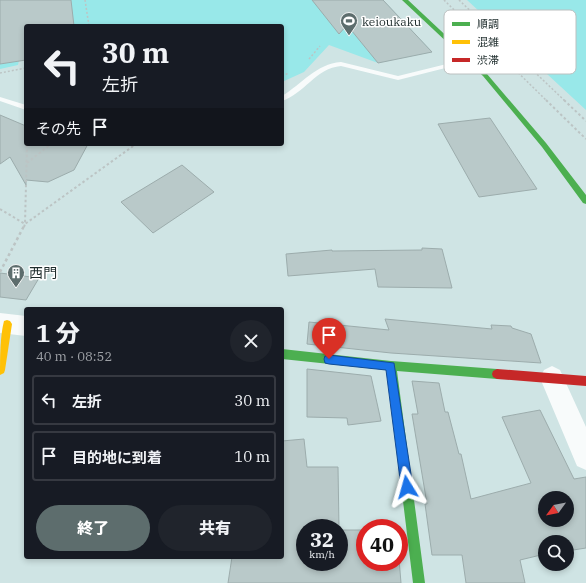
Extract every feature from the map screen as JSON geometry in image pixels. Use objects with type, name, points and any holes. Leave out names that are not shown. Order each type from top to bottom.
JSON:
[{"type":"street","points":[[405,0],[444,35]]},
{"type":"street","points":[[484,74],[544,145],[586,201]]},
{"type":"street","points":[[0,370],[11,324]]},
{"type":"street","points":[[284,354],[391,366],[586,381]]},
{"type":"street","points":[[391,366],[419,583]]},
{"type":"street","points":[[552,378],[586,457]]},
{"type":"lane","points":[[284,98],[333,64],[341,64],[398,78],[444,67]]},
{"type":"lane","points":[[0,99],[24,107]]},
{"type":"path","points":[[85,0],[89,24]]},
{"type":"path","points":[[444,0],[454,10]]},
{"type":"path","points":[[459,0],[470,10]]},
{"type":"path","points":[[0,73],[24,68]]},
{"type":"path","points":[[520,74],[586,139]]},
{"type":"path","points":[[538,74],[586,121]]},
{"type":"path","points":[[0,272],[25,224],[27,146]]},
{"type":"path","points":[[26,163],[48,146]]},
{"type":"path","points":[[25,224],[133,146]]},
{"type":"path","points":[[0,209],[25,224]]},
{"type":"shaded area","name":"keioukaku","points":[[0,0],[383,0],[432,52],[378,63],[329,45],[304,72],[284,81],[284,24],[24,24],[24,36],[18,65],[0,69]]},
{"type":"shaded area","points":[[467,0],[586,0],[586,110],[547,74],[576,74],[576,10],[478,10]]},
{"type":"building","points":[[0,0],[71,0],[74,24],[24,24],[24,60],[0,64]]},
{"type":"building","points":[[312,0],[383,0],[432,52],[378,63],[347,25],[339,34]]},
{"type":"building","points":[[0,115],[24,125],[24,146],[87,146],[74,170],[48,182],[26,180],[26,185],[10,157],[0,164]]},
{"type":"building","points":[[490,118],[537,189],[479,197],[438,124]]},
{"type":"building","points":[[182,165],[214,192],[153,233],[121,202]]},
{"type":"building","points":[[422,248],[442,249],[452,288],[378,287],[375,269],[288,276],[286,254],[332,250],[422,250]]},
{"type":"building","name":"西門","points":[[0,273],[39,278],[26,300],[0,297]]},
{"type":"building","points":[[385,319],[492,329],[491,325],[511,326],[512,328],[531,334],[541,363],[391,353],[307,344],[309,322],[389,330]]},
{"type":"building","points":[[307,369],[371,376],[381,421],[348,425],[347,418],[307,417]]},
{"type":"building","points":[[412,381],[439,383],[445,412],[448,412],[459,454],[461,454],[471,499],[531,483],[502,417],[540,410],[574,479],[586,477],[586,548],[574,550],[574,535],[538,535],[538,556],[520,560],[525,583],[466,583],[462,555],[432,555],[425,504],[427,504],[412,414],[418,414]]},
{"type":"building","points":[[304,439],[307,467],[338,467],[339,519],[296,519],[296,571],[348,571],[348,530],[356,530],[356,571],[400,571],[401,583],[228,583],[232,559],[284,559],[284,441]]},
{"type":"traffic: fast","points":[[405,0],[444,37]]},
{"type":"traffic: fast","points":[[484,74],[544,145],[586,201]]},
{"type":"traffic: fast","points":[[284,354],[391,366],[497,374]]},
{"type":"traffic: fast","points":[[391,366],[419,583]]},
{"type":"traffic: slow","points":[[0,370],[7,324]]},
{"type":"traffic: jam","points":[[497,374],[586,381]]},
{"type":"place","name":"keioukaku","points":[[349,36]]},
{"type":"place","name":"西門","points":[[16,288]]},
{"type":"route","points":[[329,359],[391,366],[407,487]]}]
